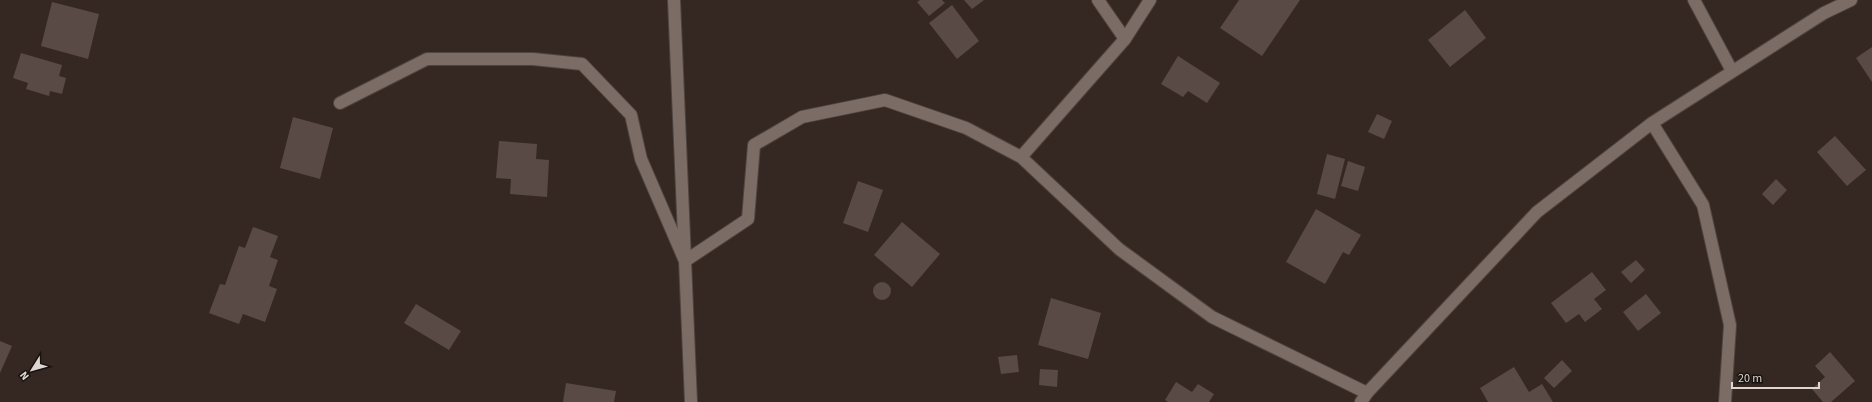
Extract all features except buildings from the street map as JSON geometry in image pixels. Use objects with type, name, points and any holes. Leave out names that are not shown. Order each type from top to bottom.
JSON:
[{"type":"street","points":[[674,0],[691,402]]},
{"type":"street","points":[[1098,0],[1125,39]]},
{"type":"street","points":[[1021,157],[1125,39],[1150,0]]},
{"type":"street","points":[[1694,0],[1732,71]]},
{"type":"street","points":[[685,261],[748,219],[754,145],[802,117],[885,100],[966,128],[1021,157],[1119,249],[1212,317],[1364,398],[1537,212],[1652,124],[1824,13],[1851,0]]},
{"type":"street","points":[[340,103],[427,59],[533,60],[582,64],[631,115],[641,159],[685,261]]},
{"type":"street","points":[[1652,124],[1703,205],[1730,325],[1725,402]]}]
